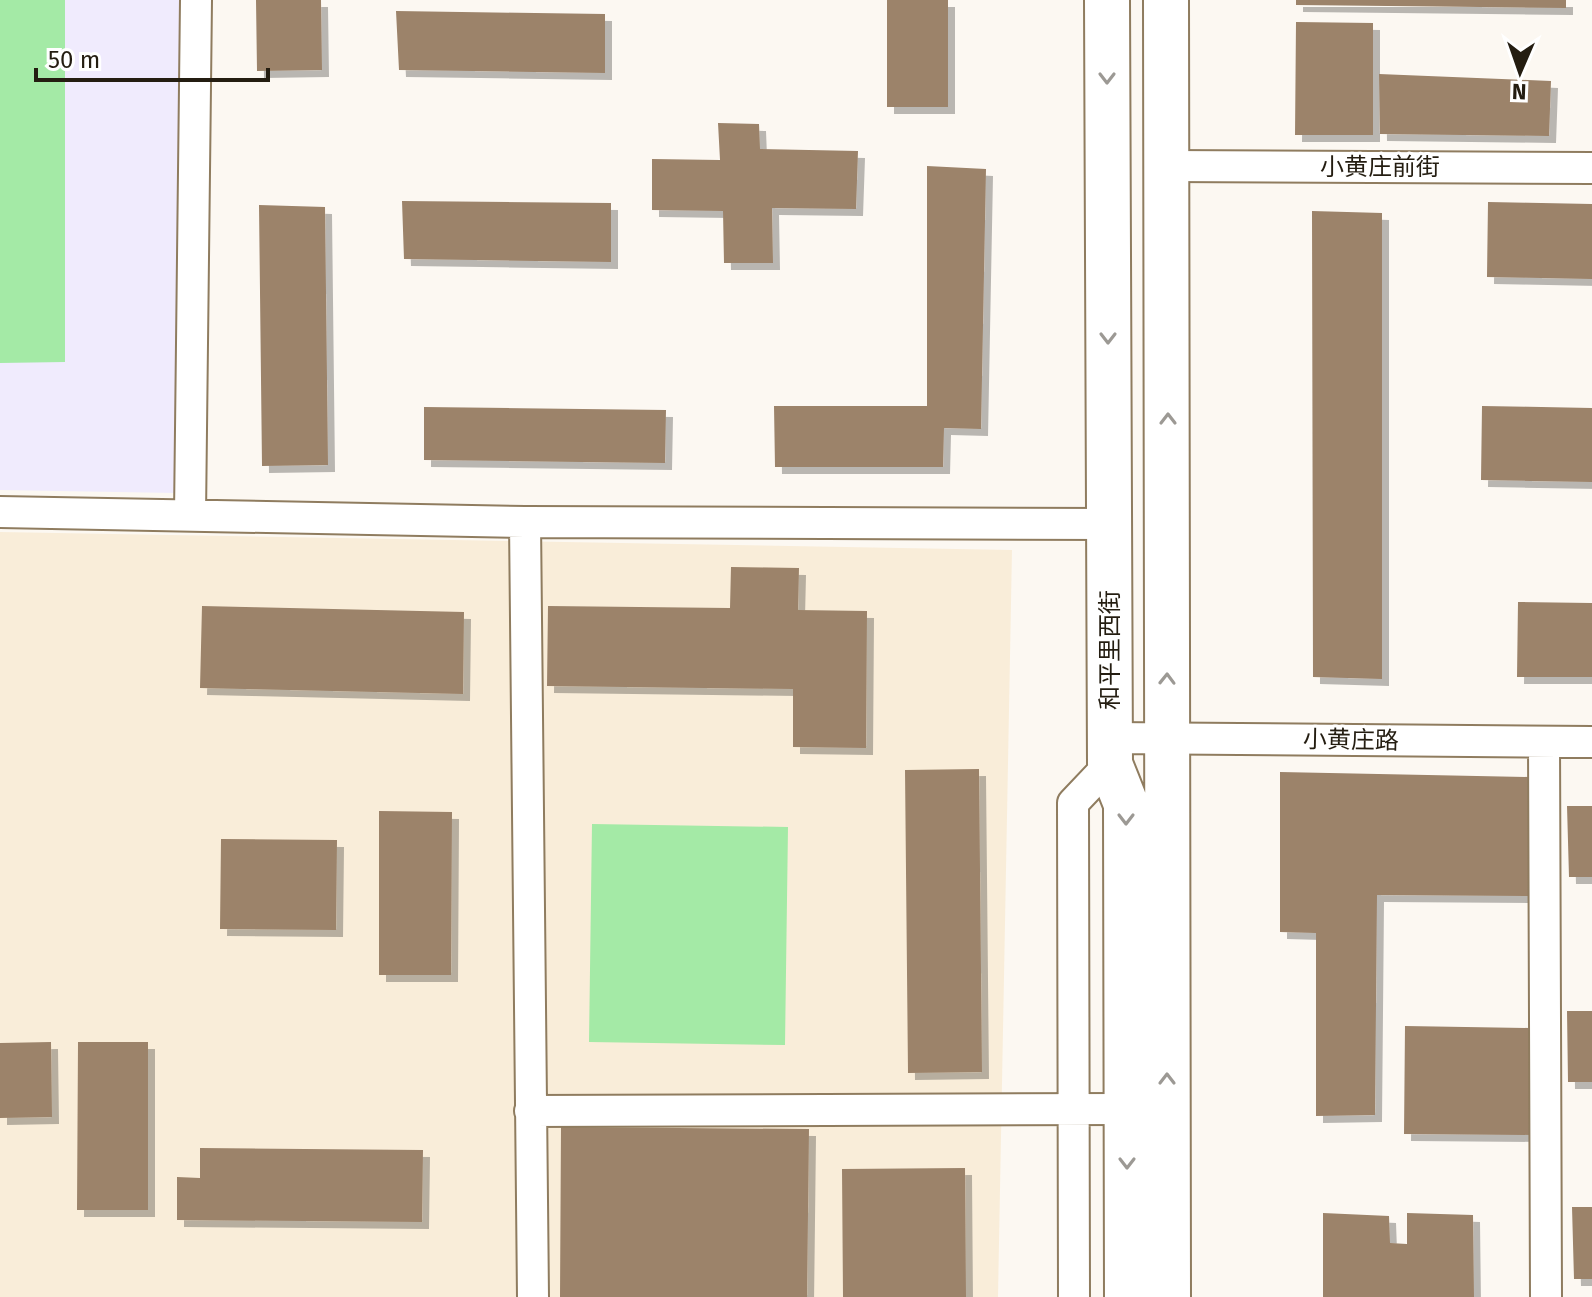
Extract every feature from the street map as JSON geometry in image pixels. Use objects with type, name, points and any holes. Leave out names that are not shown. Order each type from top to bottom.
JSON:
[{"type":"main road","name":"和平里西街","points":[[1107,0],[1110,751],[1126,804],[1127,1297]]},
{"type":"main road","points":[[1166,0],[1168,1297]]},
{"type":"street","points":[[190,515],[196,0]]},
{"type":"street","name":"小黄庄前街","points":[[1168,166],[1592,168]]},
{"type":"street","points":[[0,512],[525,522],[1110,524]]},
{"type":"street","points":[[525,522],[533,1297]]},
{"type":"street","name":"小黄庄路","points":[[1110,751],[1167,738],[1592,742]]},
{"type":"street","points":[[1544,742],[1546,1297]]},
{"type":"street","points":[[1074,1297],[1073,803],[1110,751]]},
{"type":"street","points":[[530,1111],[1127,1109]]},
{"type":"shaded area","points":[[0,0],[180,0],[175,493],[0,490]]},
{"type":"shaded area","points":[[0,532],[1012,550],[998,1297],[0,1297]]},
{"type":"green space","points":[[0,0],[65,0],[65,362],[0,363]]},
{"type":"green space","points":[[592,824],[788,827],[785,1045],[589,1042]]},
{"type":"building","points":[[256,0],[321,0],[322,70],[257,71]]},
{"type":"building","points":[[887,0],[948,0],[948,107],[887,107]]},
{"type":"building","points":[[1296,0],[1566,0],[1566,8],[1296,5]]},
{"type":"building","points":[[396,11],[605,14],[605,73],[399,70]]},
{"type":"building","points":[[1296,22],[1373,23],[1373,135],[1295,135]]},
{"type":"building","points":[[1379,74],[1551,81],[1549,136],[1380,134]]},
{"type":"building","points":[[718,123],[759,124],[760,149],[858,151],[856,209],[772,208],[773,263],[724,263],[723,211],[652,210],[652,159],[720,160]]},
{"type":"building","points":[[927,166],[986,169],[981,429],[944,428],[943,467],[775,467],[774,406],[927,406]]},
{"type":"building","points":[[402,201],[611,203],[611,262],[404,259]]},
{"type":"building","points":[[1488,202],[1592,204],[1592,279],[1487,277]]},
{"type":"building","points":[[259,205],[325,207],[328,465],[262,466]]},
{"type":"building","points":[[1312,211],[1382,213],[1382,679],[1313,677]]},
{"type":"building","points":[[1482,406],[1592,408],[1592,482],[1481,480]]},
{"type":"building","points":[[424,407],[666,410],[665,463],[424,460]]},
{"type":"building","points":[[731,567],[799,568],[798,610],[867,611],[866,748],[793,747],[793,689],[547,686],[548,606],[730,608]]},
{"type":"building","points":[[1518,602],[1592,603],[1592,677],[1517,677]]},
{"type":"building","points":[[202,606],[464,612],[463,694],[200,688]]},
{"type":"building","points":[[979,769],[982,1072],[908,1073],[905,770]]},
{"type":"building","points":[[1280,772],[1532,777],[1531,896],[1377,895],[1375,1115],[1316,1116],[1316,933],[1280,932]]},
{"type":"building","points":[[1567,806],[1592,806],[1592,877],[1569,877]]},
{"type":"building","points":[[379,811],[452,812],[451,975],[379,975]]},
{"type":"building","points":[[221,839],[337,840],[336,930],[220,929]]},
{"type":"building","points":[[1567,1011],[1592,1011],[1592,1082],[1568,1082]]},
{"type":"building","points":[[1405,1026],[1531,1028],[1533,1135],[1404,1134]]},
{"type":"building","points":[[51,1042],[52,1117],[0,1118],[0,1043]]},
{"type":"building","points":[[78,1042],[148,1042],[148,1210],[77,1210]]},
{"type":"building","points":[[561,1127],[809,1129],[807,1297],[560,1297]]},
{"type":"building","points":[[200,1148],[423,1150],[422,1222],[177,1220],[177,1177],[200,1178]]},
{"type":"building","points":[[965,1168],[966,1297],[843,1297],[842,1169]]},
{"type":"building","points":[[1572,1207],[1592,1207],[1592,1279],[1574,1279]]},
{"type":"building","points":[[1323,1213],[1389,1216],[1390,1243],[1407,1244],[1407,1213],[1473,1215],[1474,1297],[1323,1297]]}]
